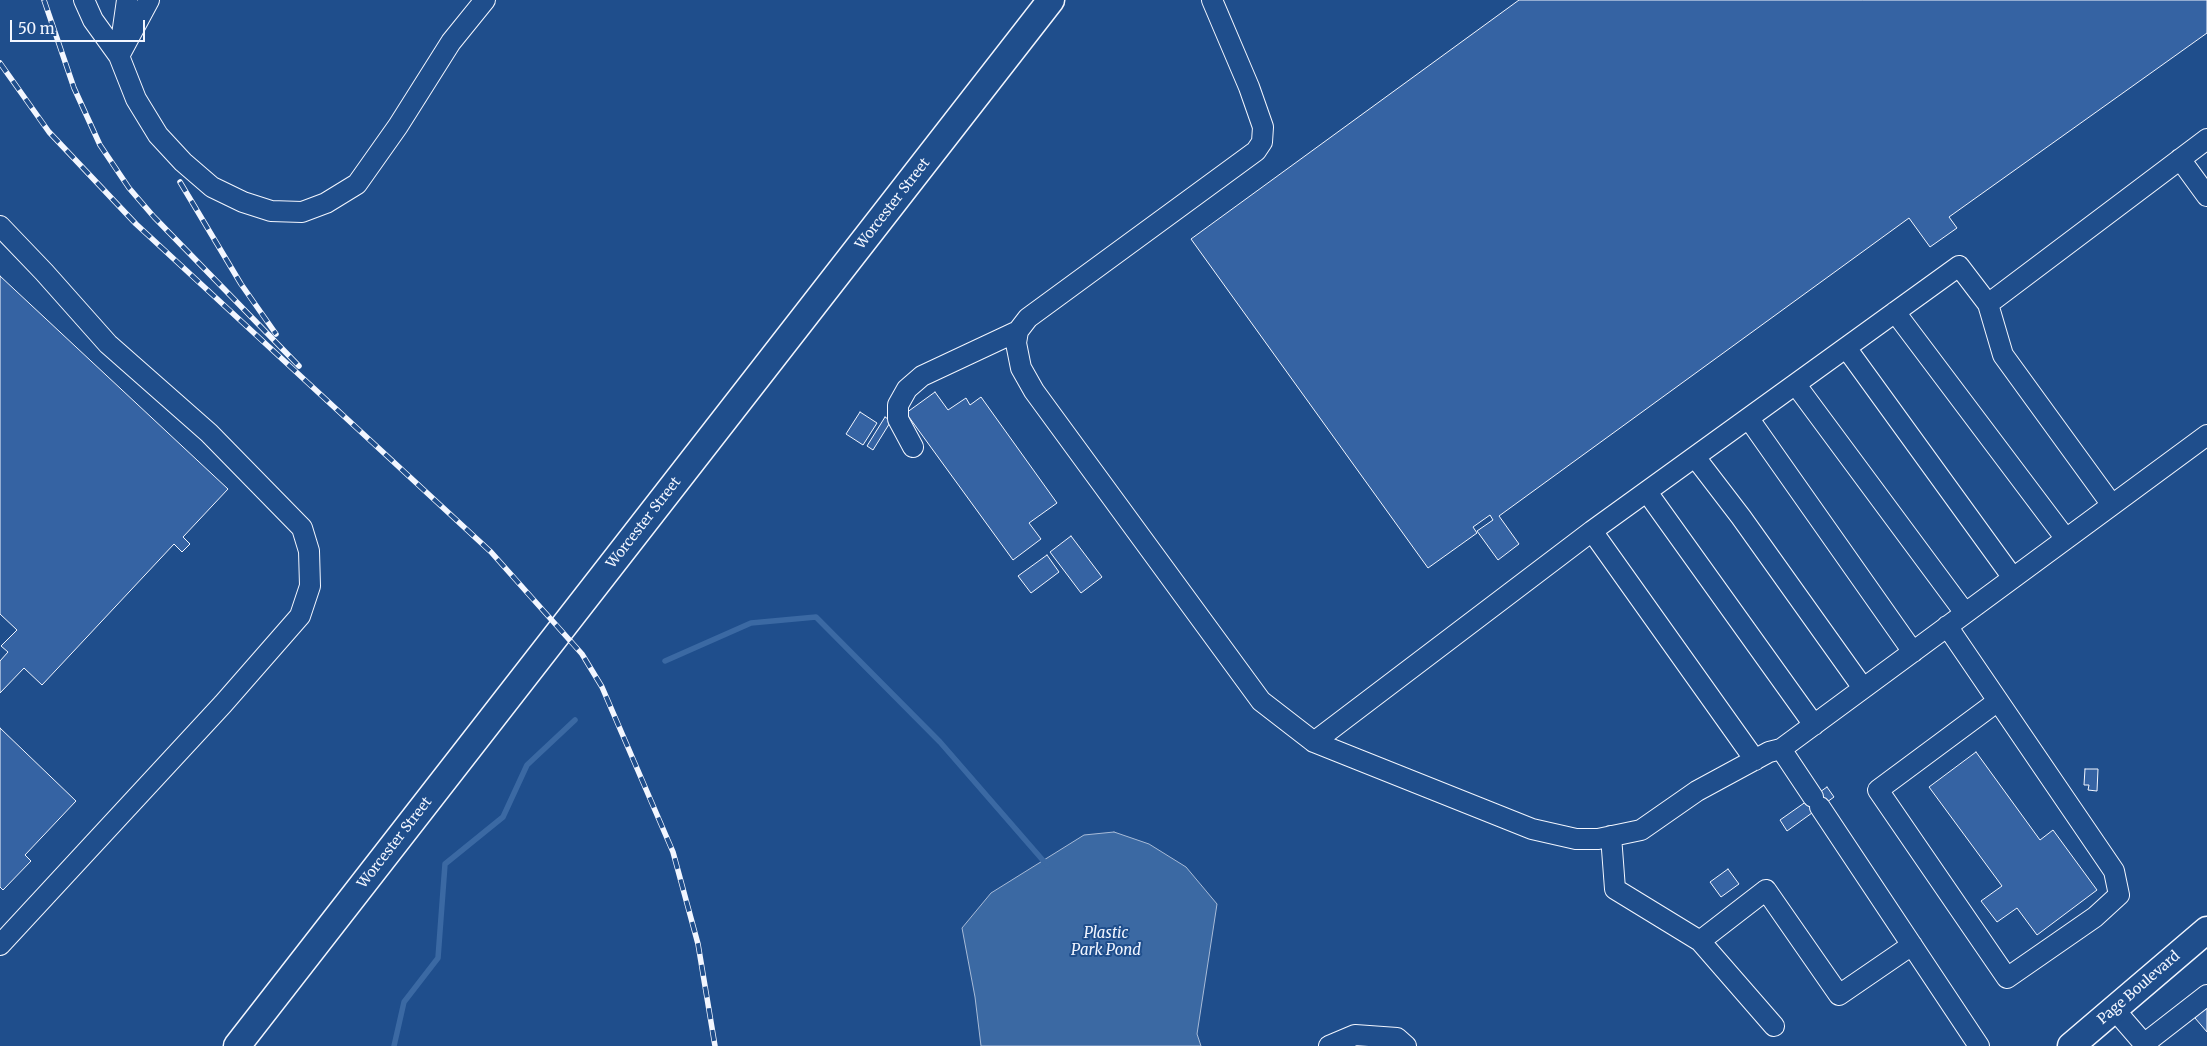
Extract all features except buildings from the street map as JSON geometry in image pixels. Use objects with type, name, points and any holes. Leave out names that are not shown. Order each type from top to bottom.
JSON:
[{"type":"main road","name":"Worcester Street","points":[[237,1046],[1051,0]]},
{"type":"main road","name":"Page Boulevard","points":[[2071,1046],[2207,930]]},
{"type":"lane","points":[[84,0],[93,20],[119,56],[136,99],[158,135],[183,162],[212,186],[243,202],[271,211],[302,212],[326,203],[357,184],[398,126],[451,42],[485,0]]},
{"type":"lane","points":[[119,56],[127,0]]},
{"type":"lane","points":[[119,56],[149,0]]},
{"type":"lane","points":[[1212,0],[1249,87],[1263,127],[1262,142],[1256,151],[1028,318],[1018,332],[1016,343],[1017,355],[1021,368],[1034,391],[1261,701],[1314,742],[1532,829],[1576,839],[1598,838],[1641,830],[1697,791],[1755,760],[1781,749],[2207,435]]},
{"type":"lane","points":[[1988,304],[2207,139]]},
{"type":"lane","points":[[2180,159],[2207,196]]},
{"type":"lane","points":[[0,226],[108,344],[209,433],[302,528],[310,551],[310,586],[300,616],[223,704],[0,945]]},
{"type":"lane","points":[[1314,742],[1592,531],[1847,349],[1959,266],[1988,304],[2003,355],[2112,505]]},
{"type":"lane","points":[[1896,312],[2066,539]]},
{"type":"lane","points":[[913,447],[898,419],[898,405],[907,389],[922,376],[1018,332]]},
{"type":"lane","points":[[1847,349],[2013,578]]},
{"type":"lane","points":[[1796,385],[1965,614]]},
{"type":"lane","points":[[1749,419],[1913,652]]},
{"type":"lane","points":[[1696,457],[1741,516],[1863,688]]},
{"type":"lane","points":[[1647,492],[1814,725]]},
{"type":"lane","points":[[1592,531],[1755,760]]},
{"type":"lane","points":[[1948,626],[2114,871],[2119,895],[2095,917],[2007,978],[1878,790],[1998,701]]},
{"type":"lane","points":[[1781,749],[1979,1046]]},
{"type":"lane","points":[[1611,836],[1615,889],[1700,941],[1774,1026]]},
{"type":"lane","points":[[1700,941],[1766,890],[1839,995],[1912,945]]},
{"type":"lane","points":[[2114,1010],[2145,1045],[2207,994]]},
{"type":"lane","points":[[1329,1046],[1355,1035],[1397,1038],[1406,1046]]},
{"type":"water","name":"Plastic Park Pond","points":[[1114,832],[1149,844],[1186,867],[1217,904],[1197,1034],[1201,1046],[981,1046],[975,997],[962,928],[991,893],[1084,835]]},
{"type":"waterway","points":[[665,661],[751,623],[816,617],[940,742],[1047,865]]},
{"type":"waterway","points":[[394,1046],[404,1002],[438,958],[445,864],[503,817],[527,765],[575,720]]},
{"type":"railway","points":[[44,0],[74,88],[100,145],[129,188],[154,217],[299,366]]},
{"type":"railway","points":[[0,63],[49,132],[136,224],[491,552],[582,654],[602,687],[673,852],[698,944],[715,1046]]},
{"type":"railway","points":[[180,182],[241,284],[276,334]]}]
